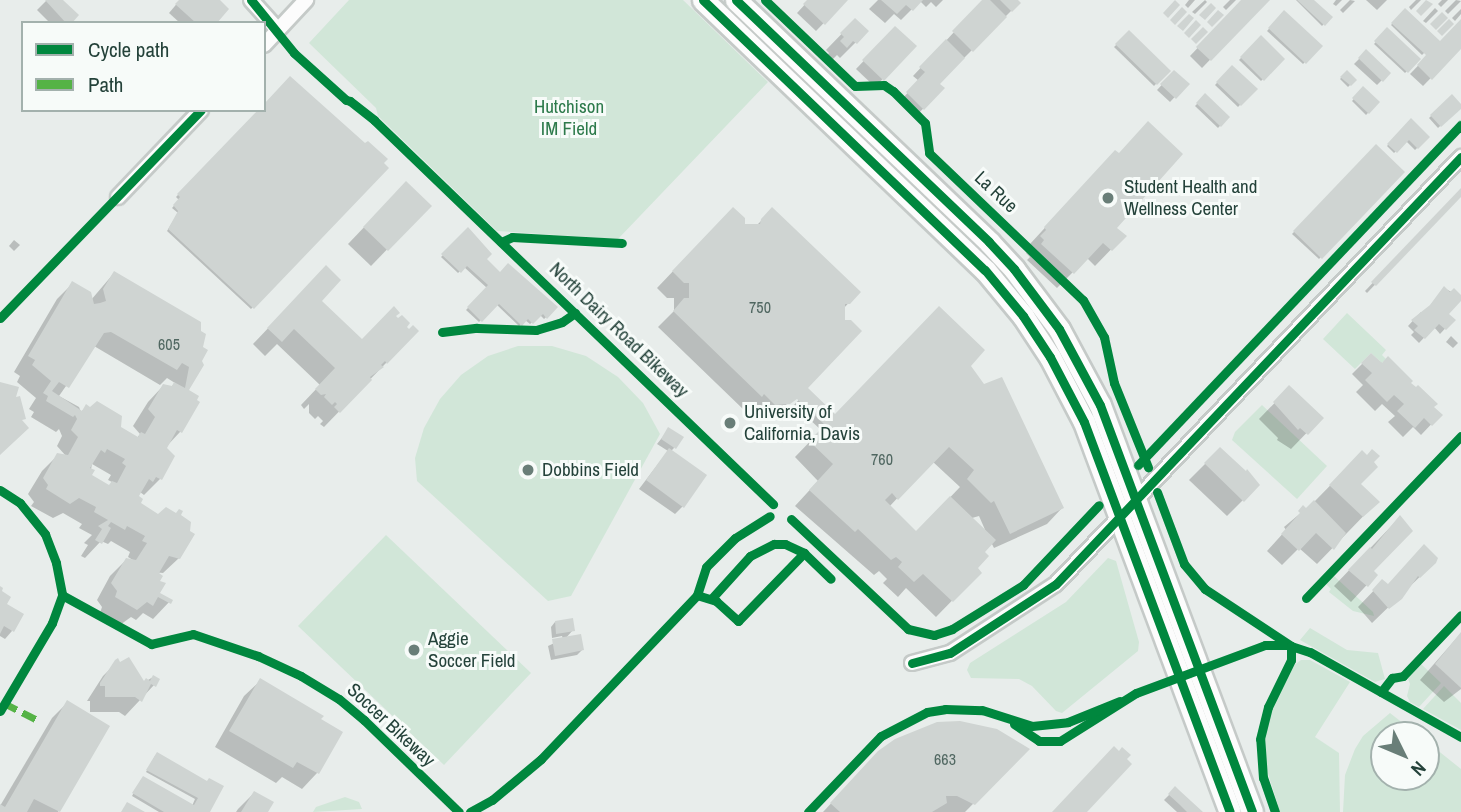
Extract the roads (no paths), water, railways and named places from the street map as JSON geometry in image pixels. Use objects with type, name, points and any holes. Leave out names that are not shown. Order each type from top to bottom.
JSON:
[{"type":"main road","points":[[703,0],[956,241],[1006,296],[1065,383],[1084,422],[1121,516],[1230,812]]},
{"type":"main road","points":[[736,0],[1014,269],[1059,330],[1100,405],[1252,812]]},
{"type":"street","points":[[251,0],[278,30]]},
{"type":"street","points":[[266,43],[306,0]]},
{"type":"street","points":[[118,197],[199,112]]},
{"type":"street","points":[[912,663],[950,653],[1047,592],[1461,157]]},
{"type":"place","name":"Student Health and Wellness Center","points":[[1108,198]]},
{"type":"place","name":"University of California, Davis","points":[[730,423]]},
{"type":"place","name":"Dobbins Field","points":[[528,470]]},
{"type":"place","name":"Aggie Soccer Field","points":[[414,650]]},
{"type":"park label","name":"Hutchison IM Field","points":[[569,118]]}]
